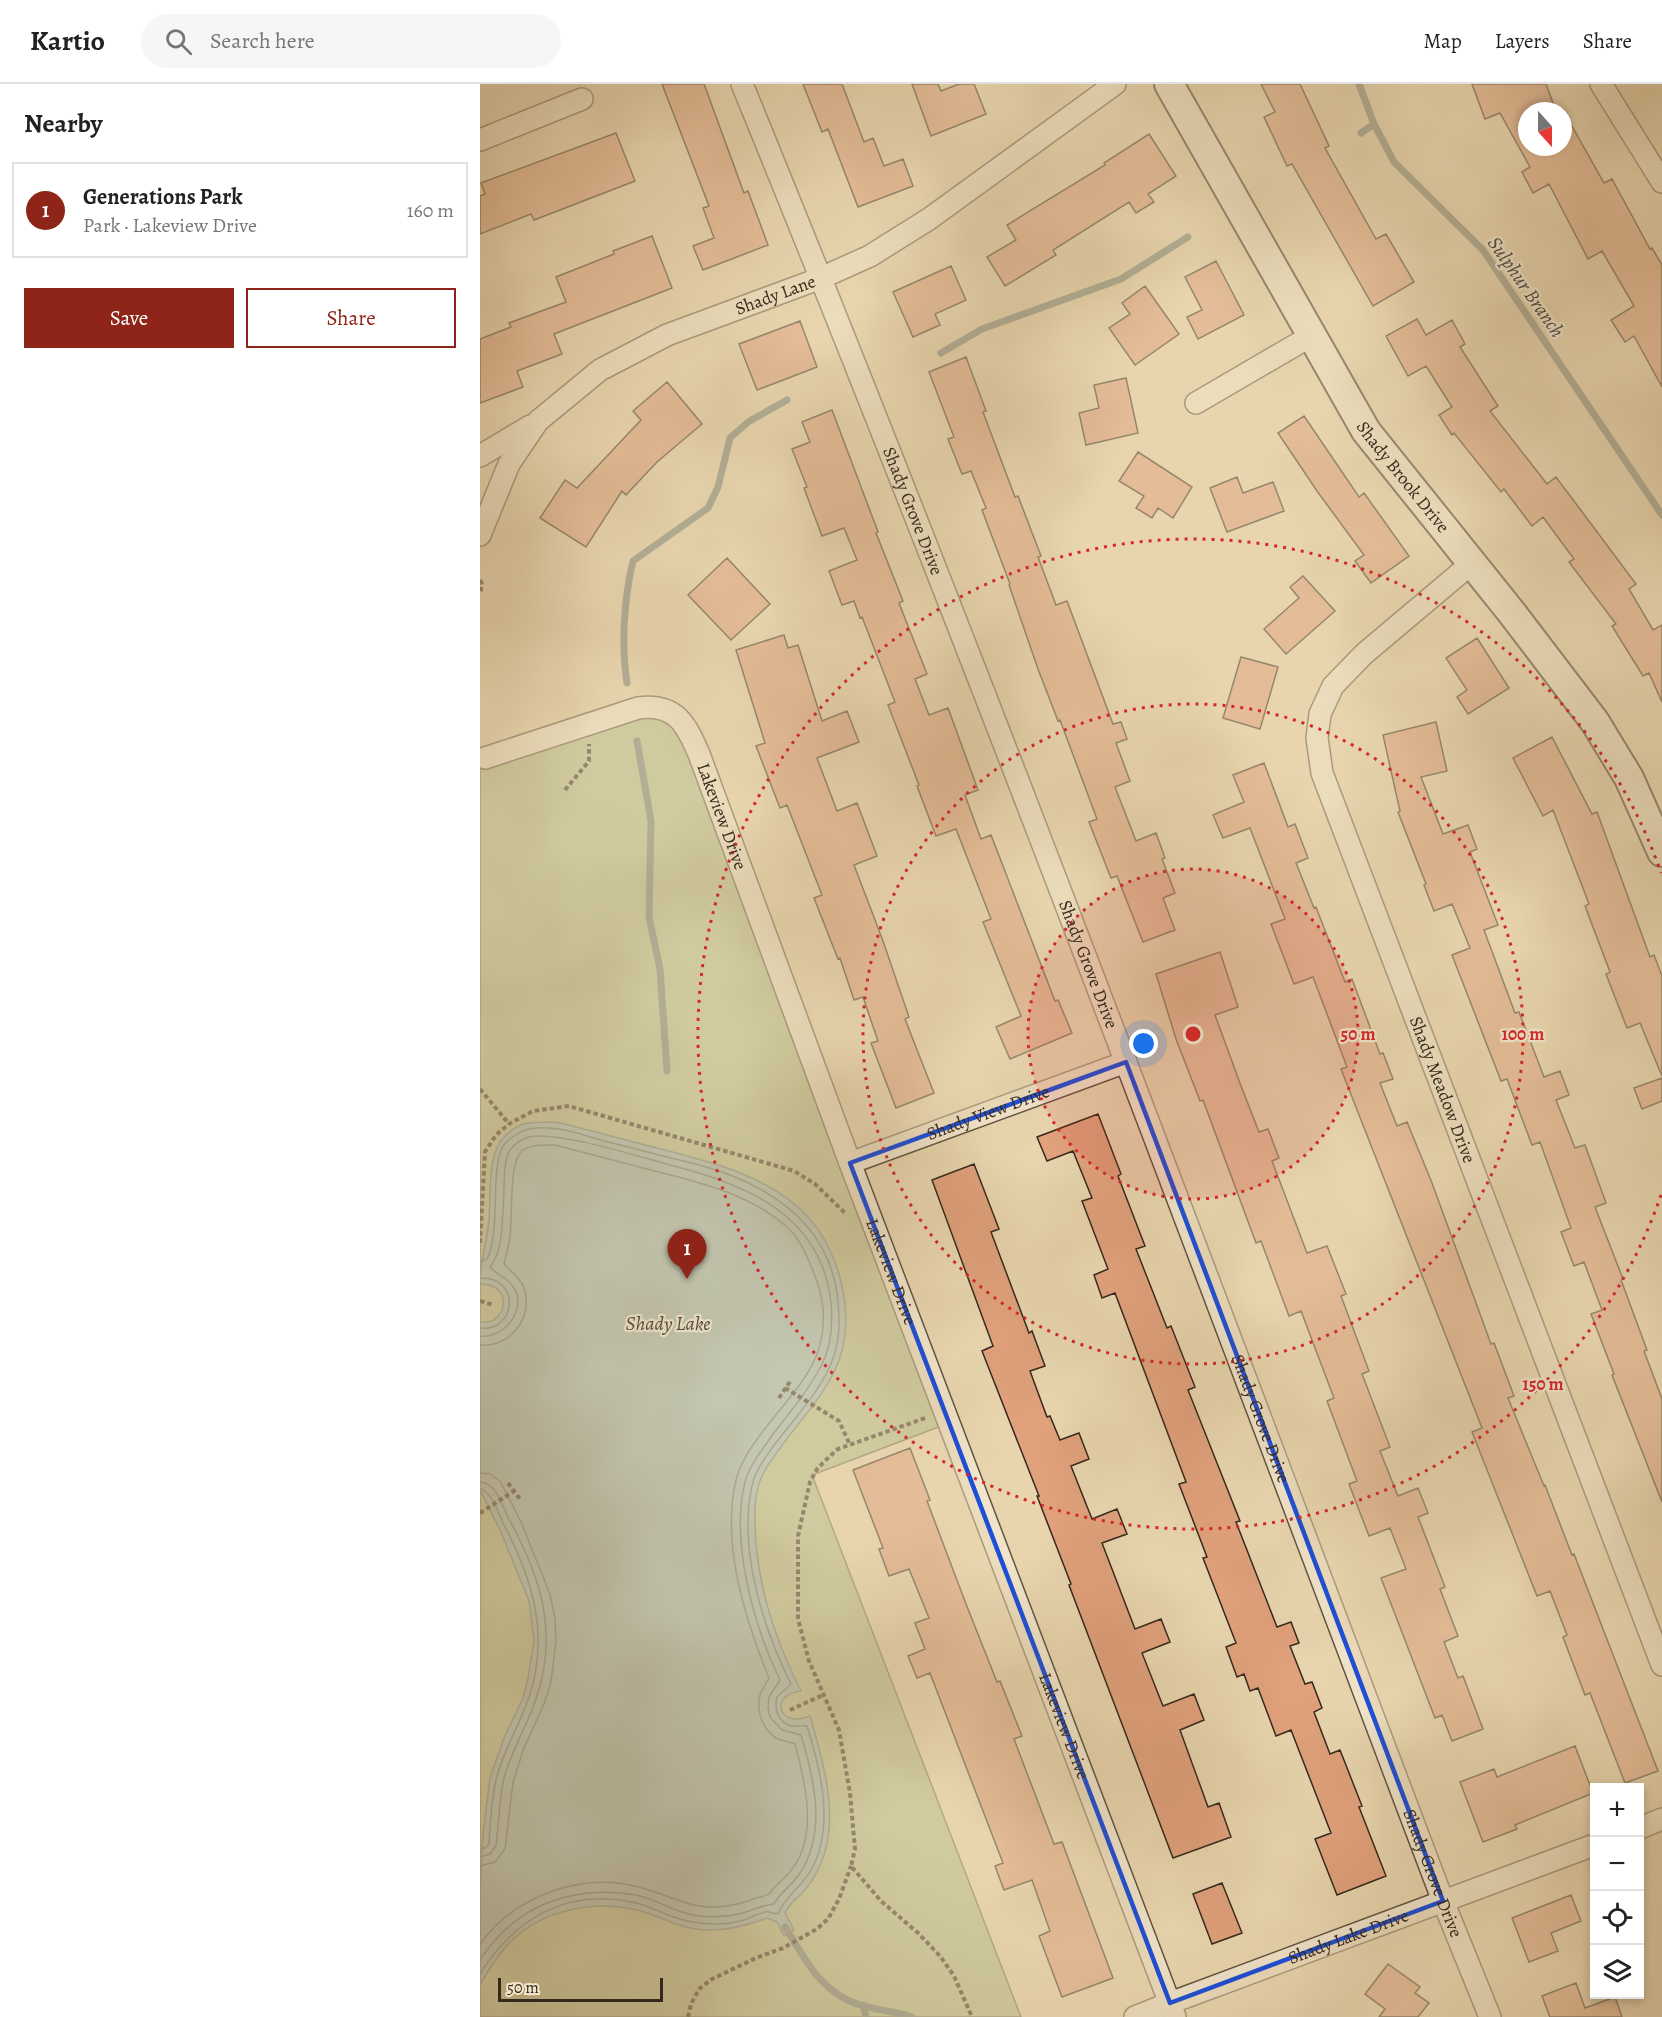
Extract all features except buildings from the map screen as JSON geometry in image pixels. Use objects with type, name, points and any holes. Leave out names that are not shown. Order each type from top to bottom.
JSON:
[{"type":"street","name":"Shady Grove Drive","points":[[742,84],[821,278],[1126,1062],[1443,1902],[1490,2017]]},
{"type":"street","name":"Shady Lane","points":[[480,535],[509,464],[538,421],[600,370],[668,335],[821,278],[870,256],[929,219],[1115,84]]},
{"type":"street","name":"Shady Brook Drive","points":[[1169,84],[1366,431],[1595,722],[1629,778],[1662,852]]},
{"type":"street","points":[[1601,84],[1662,182]]},
{"type":"street","points":[[480,140],[582,99]]},
{"type":"street","points":[[1196,403],[1311,336]]},
{"type":"street","points":[[480,456],[538,421]]},
{"type":"street","name":"Shady Meadow Drive","points":[[1472,563],[1364,654],[1333,686],[1320,714],[1317,738],[1322,773],[1662,1665]]},
{"type":"street","name":"Lakeview Drive","points":[[485,758],[638,708],[655,706],[670,712],[687,726],[708,777],[850,1163],[1172,2010]]},
{"type":"street","name":"Shady View Drive","points":[[850,1163],[1126,1062]]},
{"type":"street","points":[[1644,1826],[1662,1819]]},
{"type":"street","name":"Shady Lake Drive","points":[[1135,2017],[1172,2010],[1443,1902],[1590,1847]]},
{"type":"path","points":[[480,580],[482,584],[480,594]]},
{"type":"path","points":[[565,790],[589,761],[589,741]]},
{"type":"path","points":[[480,1089],[509,1124]]},
{"type":"path","points":[[480,1243],[485,1152],[496,1135],[509,1124],[533,1111],[569,1106],[794,1171],[815,1184],[850,1218]]},
{"type":"path","points":[[480,1301],[494,1305]]},
{"type":"path","points":[[779,1398],[791,1380]]},
{"type":"path","points":[[785,1388],[839,1421],[850,1445]]},
{"type":"path","points":[[688,2017],[691,2004],[699,1989],[712,1978],[783,1948],[817,1929],[828,1919],[839,1899],[855,1849],[850,1793],[839,1730],[809,1661],[798,1619],[798,1536],[810,1482],[817,1469],[838,1449],[926,1418]]},
{"type":"path","points":[[508,1484],[520,1499]]},
{"type":"path","points":[[480,1513],[514,1491]]},
{"type":"path","points":[[790,1710],[823,1695]]},
{"type":"path","points":[[850,1866],[881,1901],[918,1933],[940,1956],[954,1976],[972,2017]]},
{"type":"highlighted area","points":[[1126,1062],[1443,1901],[1170,2003],[850,1163]]},
{"type":"green space","points":[[638,708],[687,726],[949,1423],[812,1475],[1021,2017],[480,2017],[480,754]]},
{"type":"water","name":"Shady Lake","points":[[557,1122],[713,1163],[755,1179],[792,1202],[808,1217],[820,1232],[834,1258],[845,1307],[845,1339],[839,1360],[824,1390],[765,1470],[755,1502],[758,1565],[766,1602],[785,1656],[801,1691],[784,1698],[781,1704],[782,1710],[791,1718],[799,1719],[810,1716],[828,1790],[829,1829],[826,1848],[817,1872],[785,1913],[794,1930],[784,1936],[777,1922],[767,1918],[739,1927],[700,1930],[633,1909],[597,1906],[580,1908],[562,1912],[530,1926],[503,1950],[480,1985],[480,1893],[483,1834],[490,1778],[504,1738],[523,1698],[534,1641],[529,1601],[501,1532],[480,1490],[480,1322],[489,1322],[496,1318],[503,1304],[499,1290],[480,1284],[480,1276],[489,1220],[492,1164],[496,1151],[511,1131],[524,1124]]},
{"type":"waterway","name":"Sulphur Branch","points":[[1359,84],[1374,124],[1394,162],[1483,250],[1662,515]]},
{"type":"waterway","points":[[1361,133],[1374,124]]},
{"type":"waterway","points":[[941,353],[982,329],[1121,279],[1188,237]]},
{"type":"waterway","points":[[627,683],[624,622],[633,561],[708,508],[718,487],[730,438],[748,422],[787,400]]},
{"type":"waterway","points":[[637,741],[651,821],[649,917],[660,969],[667,1071]]},
{"type":"waterway","points":[[785,1927],[814,1972],[833,1991],[857,2004],[912,2017]]},
{"type":"waterway","points":[[863,2005],[866,2017]]},
{"type":"place","name":"Generations Park","points":[[687,1279]]}]
